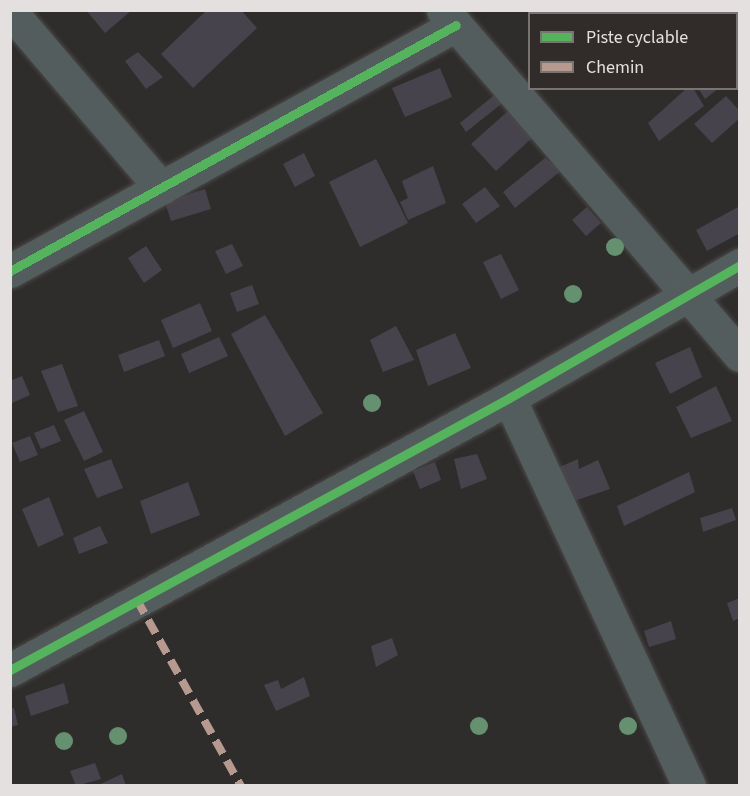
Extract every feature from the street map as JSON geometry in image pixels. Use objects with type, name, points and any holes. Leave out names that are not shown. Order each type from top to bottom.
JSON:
[{"type":"street","points":[[10,11],[161,188]]},
{"type":"street","points":[[10,271],[161,188],[450,18],[740,355]]},
{"type":"street","points":[[10,670],[509,398],[687,292],[740,265]]},
{"type":"street","points":[[509,398],[688,786]]},
{"type":"building","points":[[86,10],[132,10],[105,33]]},
{"type":"building","points":[[207,10],[241,10],[257,28],[193,88],[161,54]]},
{"type":"building","points":[[580,10],[623,10],[624,12],[578,12]]},
{"type":"building","points":[[138,52],[163,77],[146,89],[125,61]]},
{"type":"building","points":[[440,68],[452,97],[405,117],[392,88]]},
{"type":"building","points":[[685,90],[694,90],[704,106],[659,141],[648,123]]},
{"type":"building","points":[[699,90],[716,90],[705,99]]},
{"type":"building","points":[[498,92],[505,101],[466,132],[460,123]]},
{"type":"building","points":[[726,96],[740,111],[740,118],[712,143],[694,124]]},
{"type":"building","points":[[508,111],[532,138],[496,171],[471,144]]},
{"type":"building","points":[[304,153],[315,176],[295,187],[283,164]]},
{"type":"building","points":[[545,158],[562,170],[515,208],[503,192]]},
{"type":"building","points":[[376,159],[408,223],[360,247],[329,182]]},
{"type":"building","points":[[433,166],[446,203],[408,220],[400,202],[408,198],[402,181]]},
{"type":"building","points":[[485,187],[500,206],[476,223],[462,204]]},
{"type":"building","points":[[205,189],[211,209],[171,221],[165,202]]},
{"type":"building","points":[[740,206],[740,233],[707,251],[696,230]]},
{"type":"building","points":[[587,207],[601,223],[586,236],[572,220]]},
{"type":"building","points":[[232,244],[243,266],[226,274],[215,251]]},
{"type":"building","points":[[146,246],[162,270],[144,283],[128,258]]},
{"type":"building","points":[[501,254],[519,290],[501,299],[483,262]]},
{"type":"building","points":[[252,285],[259,304],[237,312],[230,293]]},
{"type":"building","points":[[200,303],[212,331],[173,348],[161,320]]},
{"type":"building","points":[[265,315],[323,413],[285,436],[231,334]]},
{"type":"building","points":[[396,326],[414,360],[383,372],[370,340]]},
{"type":"building","points":[[455,333],[471,368],[428,386],[416,350]]},
{"type":"building","points":[[219,337],[228,356],[189,373],[181,354]]},
{"type":"building","points":[[159,340],[165,356],[124,372],[118,355]]},
{"type":"building","points":[[690,347],[702,377],[670,394],[655,363]]},
{"type":"building","points":[[62,364],[78,406],[58,412],[41,371]]},
{"type":"building","points":[[22,376],[30,395],[10,404],[10,381]]},
{"type":"building","points":[[716,386],[732,421],[691,438],[676,407]]},
{"type":"building","points":[[84,411],[103,452],[84,461],[64,420]]},
{"type":"building","points":[[54,425],[61,441],[41,449],[34,433]]},
{"type":"building","points":[[30,436],[38,455],[20,462],[12,443]]},
{"type":"building","points":[[477,454],[487,479],[461,489],[454,459]]},
{"type":"building","points":[[111,459],[123,488],[97,498],[84,469]]},
{"type":"building","points":[[578,459],[579,469],[598,460],[610,489],[571,502],[553,470]]},
{"type":"building","points":[[435,462],[441,480],[420,489],[413,471]]},
{"type":"building","points":[[689,472],[695,492],[624,526],[617,506]]},
{"type":"building","points":[[188,482],[200,515],[151,534],[140,501]]},
{"type":"building","points":[[49,497],[64,535],[38,547],[22,509]]},
{"type":"building","points":[[732,508],[736,520],[703,532],[700,518]]},
{"type":"building","points":[[100,526],[108,543],[79,554],[73,538]]},
{"type":"building","points":[[740,598],[740,618],[733,621],[727,603]]},
{"type":"building","points":[[671,621],[676,639],[649,647],[644,631]]},
{"type":"building","points":[[392,638],[398,655],[376,667],[371,646]]},
{"type":"building","points":[[304,677],[310,696],[276,711],[264,685],[278,680],[281,689]]},
{"type":"building","points":[[64,683],[69,703],[31,716],[25,696]]},
{"type":"building","points":[[14,708],[18,725],[10,727],[10,710]]},
{"type":"building","points":[[95,763],[101,779],[76,786],[70,771]]},
{"type":"building","points":[[122,774],[126,786],[96,786]]},
{"type":"marked path","points":[[137,600],[241,786]]},
{"type":"cycle path","points":[[10,271],[456,25]]},
{"type":"cycle path","points":[[10,670],[509,398],[740,265]]}]
